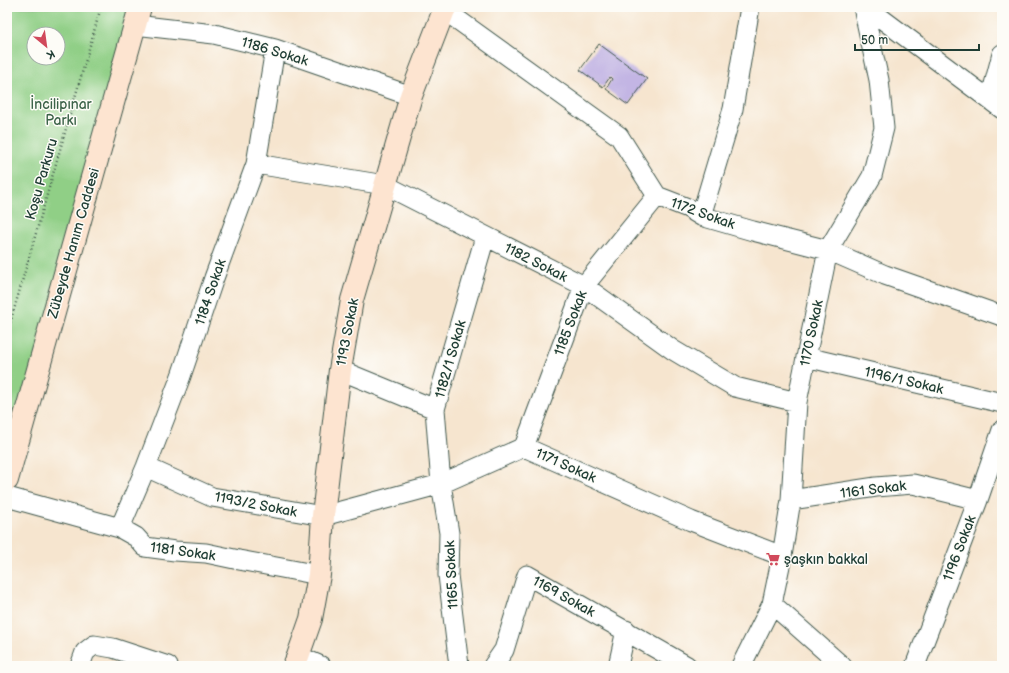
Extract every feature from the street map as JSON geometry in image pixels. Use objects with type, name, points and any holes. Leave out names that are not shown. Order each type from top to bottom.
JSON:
[{"type":"street","points":[[701,216],[733,109],[750,7]]},
{"type":"street","points":[[864,7],[996,104],[1002,54]]},
{"type":"street","name":"1170 Sokak","points":[[741,666],[772,604],[782,556],[791,500],[797,402],[828,250],[872,176],[884,128],[878,80],[864,7]]},
{"type":"street","name":"1172 Sokak","points":[[443,8],[619,136],[657,196],[688,208],[701,216],[828,250],[885,275],[1002,316]]},
{"type":"street","name":"1193 Sokak","points":[[296,661],[311,619],[319,575],[323,516],[340,370],[352,300],[411,96],[443,8]]},
{"type":"street","name":"1186 Sokak","points":[[138,16],[275,49],[411,96]]},
{"type":"street","name":"Zübeyde Hanım Caddesi","points":[[7,480],[138,16]]},
{"type":"street","name":"1184 Sokak","points":[[120,528],[146,466],[180,376],[256,164],[275,49]]},
{"type":"street","name":"1182 Sokak","points":[[256,164],[385,185],[584,286],[673,350],[735,387],[797,402]]},
{"type":"street","name":"1185 Sokak","points":[[524,447],[584,286],[657,196]]},
{"type":"street","name":"1182/1 Sokak","points":[[441,484],[435,409],[485,237]]},
{"type":"street","name":"1196/1 Sokak","points":[[806,357],[1002,403]]},
{"type":"street","points":[[340,370],[435,409]]},
{"type":"street","name":"1196 Sokak","points":[[915,666],[978,500],[1002,430]]},
{"type":"street","name":"1171 Sokak","points":[[323,516],[441,484],[524,447],[691,521],[782,556]]},
{"type":"street","name":"1193/2 Sokak","points":[[146,466],[212,497],[323,516]]},
{"type":"street","name":"1165 Sokak","points":[[441,484],[449,533],[448,575],[459,666]]},
{"type":"street","name":"1161 Sokak","points":[[791,500],[876,487],[913,484],[978,500]]},
{"type":"street","name":"1181 Sokak","points":[[7,497],[120,528],[136,536],[145,547],[206,553],[319,575]]},
{"type":"street","name":"1169 Sokak","points":[[493,666],[504,650],[527,575],[687,666]]},
{"type":"street","points":[[772,604],[842,666]]},
{"type":"street","points":[[618,666],[626,630]]},
{"type":"street","points":[[80,666],[85,652],[94,645],[113,648],[168,666]]},
{"type":"street","points":[[296,661],[321,666]]},
{"type":"path","name":"Koşu Parkuru","points":[[7,334],[101,7]]},
{"type":"green space","name":"İncilipınar Parkı","points":[[7,7],[150,7],[7,476]]},
{"type":"building","points":[[599,44],[647,79],[628,105],[606,89],[612,79],[610,77],[603,87],[580,70]]},
{"type":"place","name":"şaşkın bakkal","points":[[773,559]]}]
